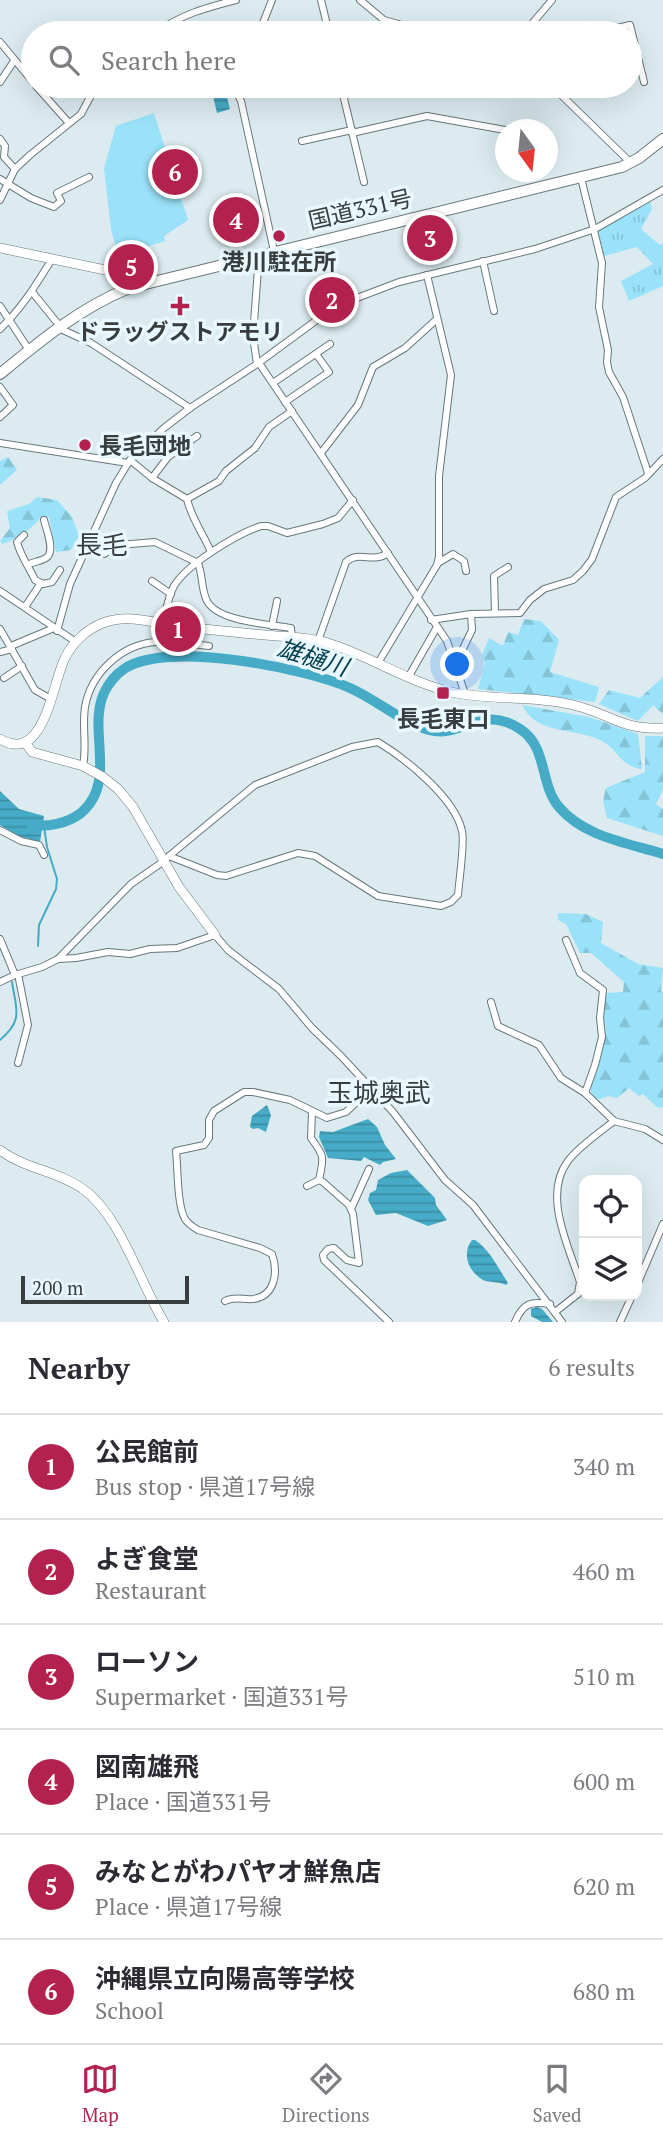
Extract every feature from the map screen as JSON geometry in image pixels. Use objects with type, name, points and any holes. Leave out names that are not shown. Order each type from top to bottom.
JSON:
[{"type":"highway","name":"国道331号","points":[[0,374],[60,327],[107,298],[129,288],[580,178],[631,163],[663,139]]},
{"type":"main road","points":[[0,248],[120,274],[129,288]]},
{"type":"main road","points":[[0,739],[12,744],[25,742],[35,735],[51,699],[62,663],[76,642],[95,627],[127,618],[209,631],[318,641],[439,688],[465,694],[578,706],[630,726],[663,728]]},
{"type":"main road","points":[[25,742],[32,752],[83,766],[118,789],[167,859],[179,887],[215,936]]},
{"type":"main road","points":[[0,1150],[15,1160],[72,1181],[94,1197],[109,1216],[163,1322]]},
{"type":"street","points":[[204,9],[205,0]]},
{"type":"street","points":[[174,21],[236,0]]},
{"type":"street","points":[[264,21],[272,0]]},
{"type":"street","points":[[321,0],[326,21]]},
{"type":"street","points":[[360,0],[388,21]]},
{"type":"street","points":[[534,21],[552,0]]},
{"type":"street","points":[[0,42],[21,69]]},
{"type":"street","points":[[0,82],[14,61]]},
{"type":"street","points":[[642,71],[645,82]]},
{"type":"street","points":[[48,98],[69,122]]},
{"type":"street","points":[[2,180],[81,114],[90,98]]},
{"type":"street","points":[[240,98],[274,251]]},
{"type":"street","points":[[344,98],[364,182]]},
{"type":"street","points":[[564,98],[631,163]]},
{"type":"street","points":[[302,141],[426,116],[495,128]]},
{"type":"street","points":[[0,139],[5,146],[4,158],[15,169]]},
{"type":"street","points":[[2,180],[31,198],[54,207],[61,201],[57,193],[89,177]]},
{"type":"street","points":[[580,178],[602,263],[600,307],[609,372],[623,397],[648,472]]},
{"type":"street","points":[[0,200],[7,189],[2,180]]},
{"type":"street","points":[[56,630],[70,584],[88,542],[105,503],[129,462],[190,408],[329,311],[362,296],[427,275],[536,249],[595,229],[663,190]]},
{"type":"street","points":[[260,255],[253,337],[258,363],[447,641],[465,694]]},
{"type":"street","points":[[0,330],[33,293],[52,259]]},
{"type":"street","points":[[483,261],[494,311]]},
{"type":"street","points":[[427,275],[451,375],[439,477],[438,563]]},
{"type":"street","points":[[33,293],[60,327],[91,343],[190,408]]},
{"type":"street","points":[[0,306],[29,350]]},
{"type":"street","points":[[321,453],[358,405],[373,367],[405,348],[438,319]]},
{"type":"street","points":[[273,383],[330,344]]},
{"type":"street","points":[[285,401],[329,372],[316,354]]},
{"type":"street","points":[[0,388],[13,405],[0,418]]},
{"type":"street","points":[[187,499],[219,481],[226,471],[255,448],[269,427],[292,411]]},
{"type":"street","points":[[152,478],[169,457],[197,436]]},
{"type":"street","points":[[0,443],[129,462],[187,499],[193,521],[205,537],[211,552]]},
{"type":"street","points":[[431,620],[471,614],[520,613],[530,600],[544,589],[573,580],[592,559],[616,497],[645,478],[663,459]]},
{"type":"street","points":[[163,623],[176,583],[211,552],[261,526],[287,533],[323,524],[338,517],[353,500]]},
{"type":"street","points":[[20,569],[47,558],[50,554],[51,546],[44,520]]},
{"type":"street","points":[[24,535],[17,542],[35,580],[40,583],[52,582],[60,570]]},
{"type":"street","points":[[88,542],[104,554],[118,545],[155,542],[198,563]]},
{"type":"street","points":[[318,641],[349,558],[359,556],[375,559],[388,554]]},
{"type":"street","points":[[378,663],[438,563],[453,554],[464,561],[466,571]]},
{"type":"street","points":[[198,563],[203,590],[211,607],[222,614],[291,628],[292,638]]},
{"type":"street","points":[[495,613],[494,576],[508,567]]},
{"type":"street","points":[[152,581],[171,594]]},
{"type":"street","points":[[25,607],[40,583]]},
{"type":"street","points":[[0,591],[76,642]]},
{"type":"street","points":[[272,626],[277,601]]},
{"type":"street","points":[[455,664],[472,630],[471,614]]},
{"type":"street","points":[[409,676],[437,627]]},
{"type":"street","points":[[0,629],[35,690],[51,699]]},
{"type":"street","points":[[0,652],[56,630]]},
{"type":"street","points":[[83,766],[86,753],[87,699],[100,673],[110,662],[126,651],[152,642],[209,646]]},
{"type":"street","points":[[4,678],[22,666]]},
{"type":"street","points":[[0,982],[58,959],[131,884],[167,859],[255,785],[352,747],[378,742],[400,755],[445,797],[462,831],[458,895],[451,902],[440,906],[378,896],[315,856],[298,853],[226,876],[167,859]]},
{"type":"street","points":[[0,830],[21,841],[39,845],[44,855]]},
{"type":"street","points":[[58,959],[108,952],[130,954],[150,949],[177,948],[215,936],[228,950],[279,989],[312,1028],[393,1112],[445,1180],[473,1205],[562,1322]]},
{"type":"street","points":[[0,939],[17,974],[28,1025],[18,1063]]},
{"type":"street","points":[[566,940],[580,974],[603,990],[600,1018],[602,1037],[585,1093]]},
{"type":"street","points":[[491,1002],[498,1026],[539,1045],[561,1078],[585,1093],[614,1121],[645,1129],[663,1140]]},
{"type":"street","points":[[225,1301],[232,1297],[258,1299],[267,1293],[275,1280],[276,1266],[272,1254],[260,1248],[198,1230],[189,1224],[183,1217],[181,1207],[176,1151],[204,1145],[209,1138],[209,1120],[214,1111],[244,1092],[282,1098],[327,1118],[346,1112],[370,1089]]},
{"type":"street","points":[[307,1186],[319,1180],[324,1160],[311,1138],[312,1112]]},
{"type":"street","points":[[555,1312],[578,1294],[580,1282],[558,1212],[560,1172],[569,1158],[614,1121]]},
{"type":"street","points":[[369,1169],[351,1209],[359,1263],[348,1260],[334,1248],[328,1249],[323,1255],[324,1260],[389,1322]]},
{"type":"street","points":[[319,1180],[351,1209]]},
{"type":"street","points":[[642,1272],[663,1224]]},
{"type":"street","points":[[515,1322],[525,1305],[534,1301],[550,1304]]},
{"type":"street","points":[[620,1322],[630,1301]]},
{"type":"green space","points":[[154,113],[188,220],[164,236],[165,241],[118,255],[111,229],[104,168],[116,126]]},
{"type":"green space","points":[[650,201],[652,209],[641,229],[660,245],[663,242],[663,286],[629,301],[621,281],[653,264],[637,247],[604,256],[598,231]]},
{"type":"green space","points":[[8,457],[17,470],[0,485],[0,461]]},
{"type":"green space","points":[[37,497],[57,500],[72,517],[79,536],[71,550],[56,552],[49,517],[41,517],[29,530],[12,540],[2,544],[0,541],[10,528],[7,511],[29,504]]},
{"type":"green space","points":[[524,619],[541,621],[559,640],[550,672],[599,687],[595,702],[478,689],[485,664],[482,655],[489,638],[503,646],[508,632],[518,635]]},
{"type":"green space","points":[[663,677],[663,714],[653,705],[638,721],[599,704],[609,690],[640,698]]},
{"type":"green space","points":[[522,705],[589,717],[638,734],[642,769],[628,765],[602,741],[537,722]]},
{"type":"green space","points":[[645,736],[663,736],[663,790],[656,804],[663,809],[663,836],[607,818],[603,801],[606,788],[645,772]]},
{"type":"green space","points":[[558,913],[586,914],[603,922],[601,943],[638,964],[663,968],[663,1107],[658,1108],[643,1094],[639,1096],[629,1088],[617,1098],[595,1098],[591,1092],[606,1029],[603,1014],[606,993],[623,992],[624,982],[591,953],[580,953],[566,924],[558,920]]},
{"type":"shaded area","points":[[213,98],[227,98],[230,109],[217,113]]},
{"type":"shaded area","points":[[0,791],[19,809],[44,816],[40,842],[19,836],[0,825]]},
{"type":"shaded area","points":[[267,1105],[271,1115],[266,1132],[250,1127],[252,1116]]},
{"type":"shaded area","points":[[368,1119],[377,1127],[385,1145],[396,1159],[380,1165],[364,1157],[361,1161],[328,1158],[319,1137],[320,1131],[333,1132]]},
{"type":"shaded area","points":[[407,1170],[435,1198],[436,1205],[447,1220],[428,1226],[396,1213],[376,1215],[368,1200],[370,1193],[376,1190],[378,1180],[391,1173]]},
{"type":"shaded area","points":[[472,1240],[489,1254],[508,1283],[506,1285],[483,1280],[470,1268],[467,1251]]},
{"type":"shaded area","points":[[537,1307],[553,1322],[542,1322],[531,1316],[531,1309]]},
{"type":"waterway","name":"雄樋川","points":[[31,825],[44,826],[70,820],[81,813],[92,800],[100,771],[100,708],[106,690],[118,674],[144,661],[171,657],[202,657],[270,666],[329,680],[350,688],[409,722],[429,730],[452,730],[483,720],[506,722],[520,729],[535,745],[548,787],[559,807],[569,817],[607,838],[663,854]]},
{"type":"waterway","points":[[38,946],[39,925],[56,889],[57,879],[44,826]]},
{"type":"waterway","points":[[0,1040],[8,1033],[15,1020],[12,982]]},
{"type":"place","name":"沖縄県立向陽高等学校","points":[[175,172]]},
{"type":"place","name":"図南雄飛","points":[[236,220]]},
{"type":"place","name":"港川駐在所","points":[[279,236]]},
{"type":"place","name":"ローソン","points":[[430,238]]},
{"type":"place","name":"みなとがわパヤオ鮮魚店","points":[[131,267]]},
{"type":"place","name":"よぎ食堂","points":[[332,300]]},
{"type":"place","name":"ドラッグストアモリ","points":[[180,306]]},
{"type":"place","name":"長毛団地","points":[[85,445]]},
{"type":"place","name":"公民館前","points":[[178,629]]},
{"type":"place","name":"長毛東口","points":[[443,693]]},
{"type":"district","name":"長毛","points":[[102,544]]},
{"type":"district","name":"玉城奥武","points":[[379,1092]]}]
